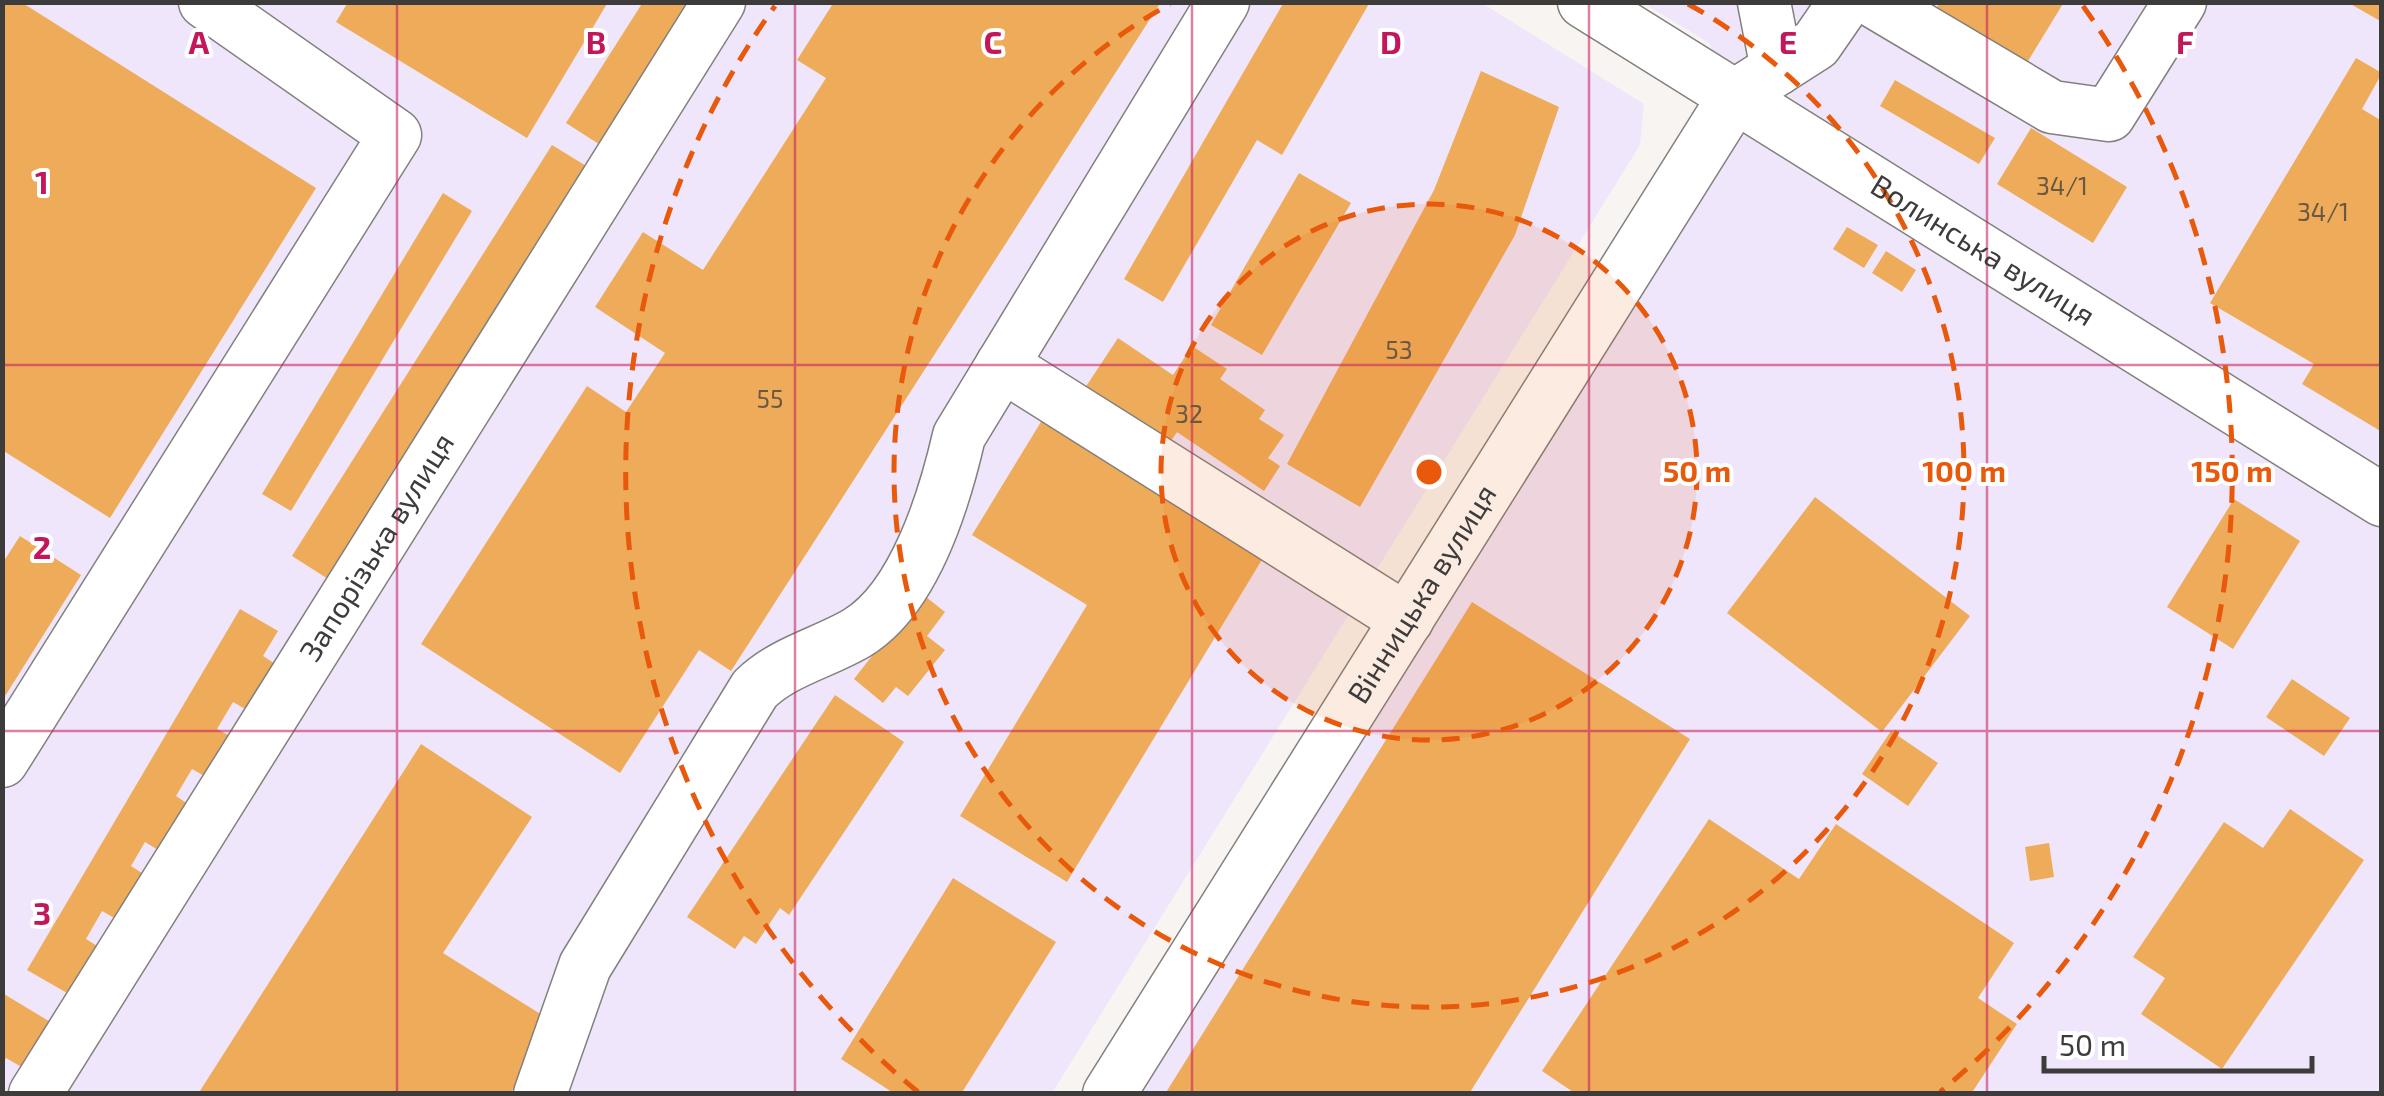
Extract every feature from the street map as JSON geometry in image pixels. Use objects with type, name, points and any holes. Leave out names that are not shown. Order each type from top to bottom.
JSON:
[{"type":"street","points":[[2,761],[395,135],[205,2]]},
{"type":"street","name":"Запорізька вулиця","points":[[35,1094],[719,2]]},
{"type":"street","points":[[540,1094],[585,966],[755,689],[772,672],[855,634],[878,616],[938,520],[959,436],[1223,2]]},
{"type":"street","name":"Волинська вулиця","points":[[1584,2],[1756,82],[2382,500]]},
{"type":"street","points":[[1756,82],[1764,2]]},
{"type":"street","points":[[1756,82],[1816,44],[1845,2]]},
{"type":"street","points":[[1875,2],[2052,107],[2109,116],[2180,2]]},
{"type":"street","name":"Вінницька вулиця","points":[[1109,1094],[1407,620],[1756,82]]},
{"type":"street","points":[[1002,364],[1407,620]]},
{"type":"shaded area","points":[[2,3],[1482,3],[1644,104],[1640,145],[1052,1093],[3,1093]]},
{"type":"shaded area","points":[[1643,3],[2381,3],[2381,1093],[1123,1094],[1735,96],[1709,43]]},
{"type":"building","points":[[2,2],[21,2],[316,188],[110,518],[2,450]]},
{"type":"building","points":[[348,2],[608,2],[527,138],[336,22]]},
{"type":"building","points":[[643,2],[698,2],[605,148],[566,123]]},
{"type":"building","points":[[834,2],[1161,2],[731,671],[699,650],[620,773],[421,644],[587,386],[626,412],[665,353],[595,307],[643,232],[703,270],[826,78],[797,60]]},
{"type":"building","points":[[1284,2],[1370,2],[1282,155],[1257,140],[1163,302],[1124,279]]},
{"type":"building","points":[[1940,2],[2064,2],[2025,66],[1935,11]]},
{"type":"building","points":[[2347,2],[2382,2],[2382,22]]},
{"type":"building","points":[[2356,58],[2382,73],[2362,109],[2382,121],[2382,432],[2302,384],[2314,364],[2210,303]]},
{"type":"building","points":[[1481,71],[1559,107],[1515,235],[1360,507],[1287,464],[1434,190]]},
{"type":"building","points":[[1895,80],[1995,138],[1979,164],[1880,106]]},
{"type":"building","points":[[2031,128],[2127,187],[2093,243],[1997,184]]},
{"type":"building","points":[[552,145],[596,172],[336,584],[292,556]]},
{"type":"building","points":[[1299,173],[1351,203],[1262,355],[1211,325]]},
{"type":"building","points":[[443,193],[472,211],[291,511],[262,494]]},
{"type":"building","points":[[1847,227],[1878,245],[1864,268],[1833,249]]},
{"type":"building","points":[[1886,251],[1916,270],[1902,292],[1872,273]]},
{"type":"building","points":[[1118,338],[1173,375],[1192,346],[1227,369],[1220,379],[1265,410],[1259,419],[1284,435],[1268,458],[1280,466],[1264,491],[1177,432],[1166,448],[1083,391]]},
{"type":"building","points":[[1047,412],[1269,548],[1067,882],[960,816],[1087,605],[972,535]]},
{"type":"building","points":[[1815,497],[1970,616],[1882,732],[1727,613]]},
{"type":"building","points":[[2234,499],[2300,541],[2233,649],[2167,607]]},
{"type":"building","points":[[20,536],[81,575],[2,701],[2,564]]},
{"type":"building","points":[[921,593],[945,612],[927,636],[945,650],[908,696],[896,687],[883,703],[854,679]]},
{"type":"building","points":[[1472,602],[1690,739],[1469,1094],[1165,1094]]},
{"type":"building","points":[[240,609],[278,631],[263,656],[277,665],[249,711],[233,702],[217,729],[230,736],[206,777],[192,769],[176,796],[191,806],[163,853],[145,842],[131,866],[145,875],[118,920],[102,911],[86,939],[102,949],[74,997],[27,970]]},
{"type":"building","points":[[2292,679],[2350,718],[2324,756],[2266,717]]},
{"type":"building","points":[[835,695],[904,742],[789,915],[780,908],[756,944],[744,936],[735,949],[687,917]]},
{"type":"building","points":[[1891,731],[1938,763],[1908,806],[1862,774]]},
{"type":"building","points":[[421,744],[532,817],[443,953],[555,1023],[510,1094],[198,1094]]},
{"type":"building","points":[[2290,809],[2364,860],[2222,1069],[2141,1014],[2165,978],[2133,957],[2224,822],[2263,848]]},
{"type":"building","points":[[1709,819],[1799,879],[1836,824],[2014,943],[1978,998],[2017,1024],[1971,1094],[1576,1094],[1542,1071]]},
{"type":"building","points":[[2049,843],[2054,877],[2030,881],[2025,847]]},
{"type":"building","points":[[953,878],[1056,942],[961,1094],[895,1094],[841,1059]]},
{"type":"building","points":[[4,994],[52,1023],[25,1069],[6,1058],[2,1065]]}]
